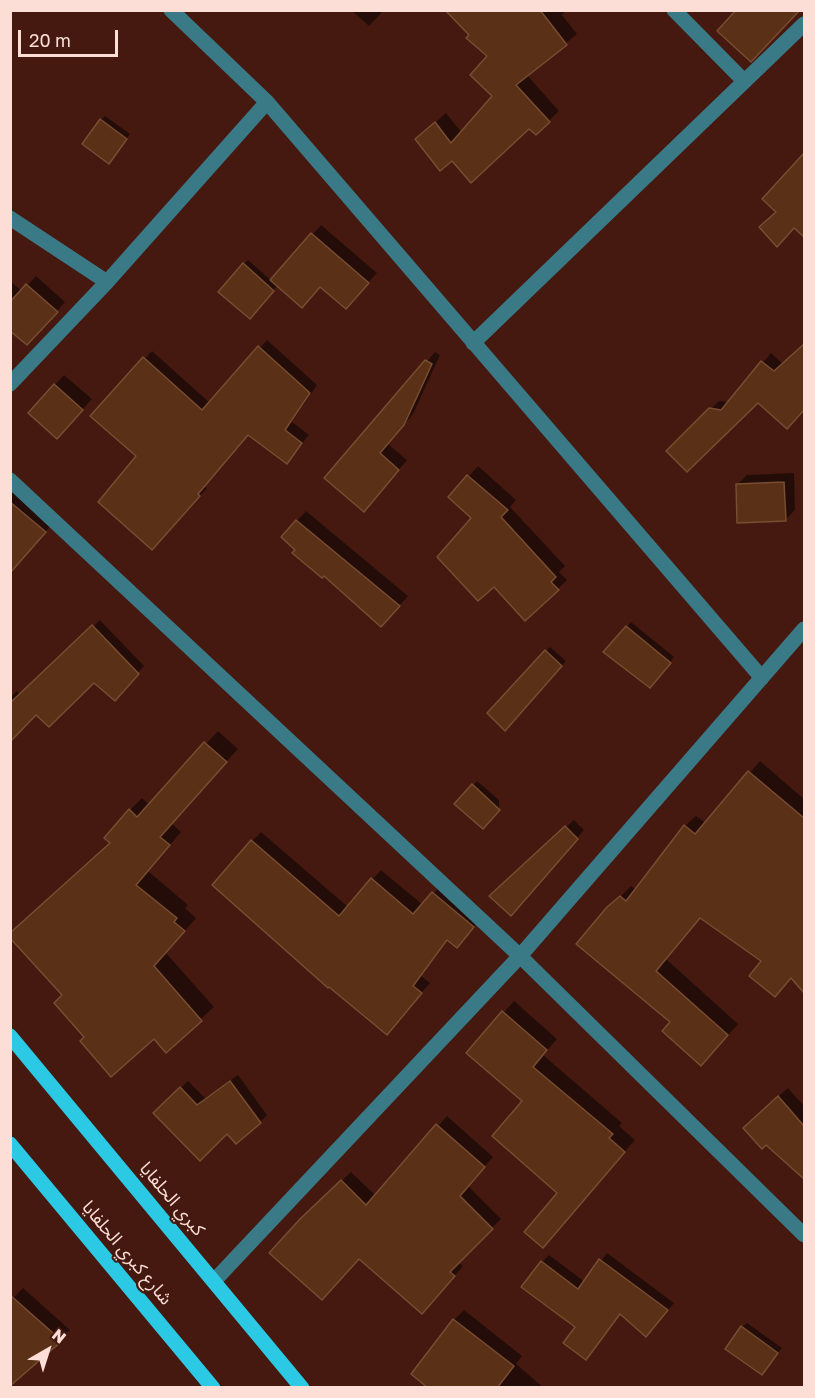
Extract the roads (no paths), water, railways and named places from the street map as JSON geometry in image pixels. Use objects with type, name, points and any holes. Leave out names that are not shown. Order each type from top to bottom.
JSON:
[{"type":"main road","name":"كبري الحلفايا","points":[[10,1036],[302,1388]]},
{"type":"main road","name":"شارع كبري الحلفايا","points":[[10,1144],[213,1388]]},
{"type":"street","points":[[171,10],[267,102],[762,678]]},
{"type":"street","points":[[674,10],[744,81]]},
{"type":"street","points":[[473,343],[804,24]]},
{"type":"street","points":[[10,384],[106,282],[267,102]]},
{"type":"street","points":[[10,218],[106,282]]},
{"type":"street","points":[[10,480],[520,956],[804,1235]]},
{"type":"street","points":[[214,1281],[520,956],[804,629]]}]
